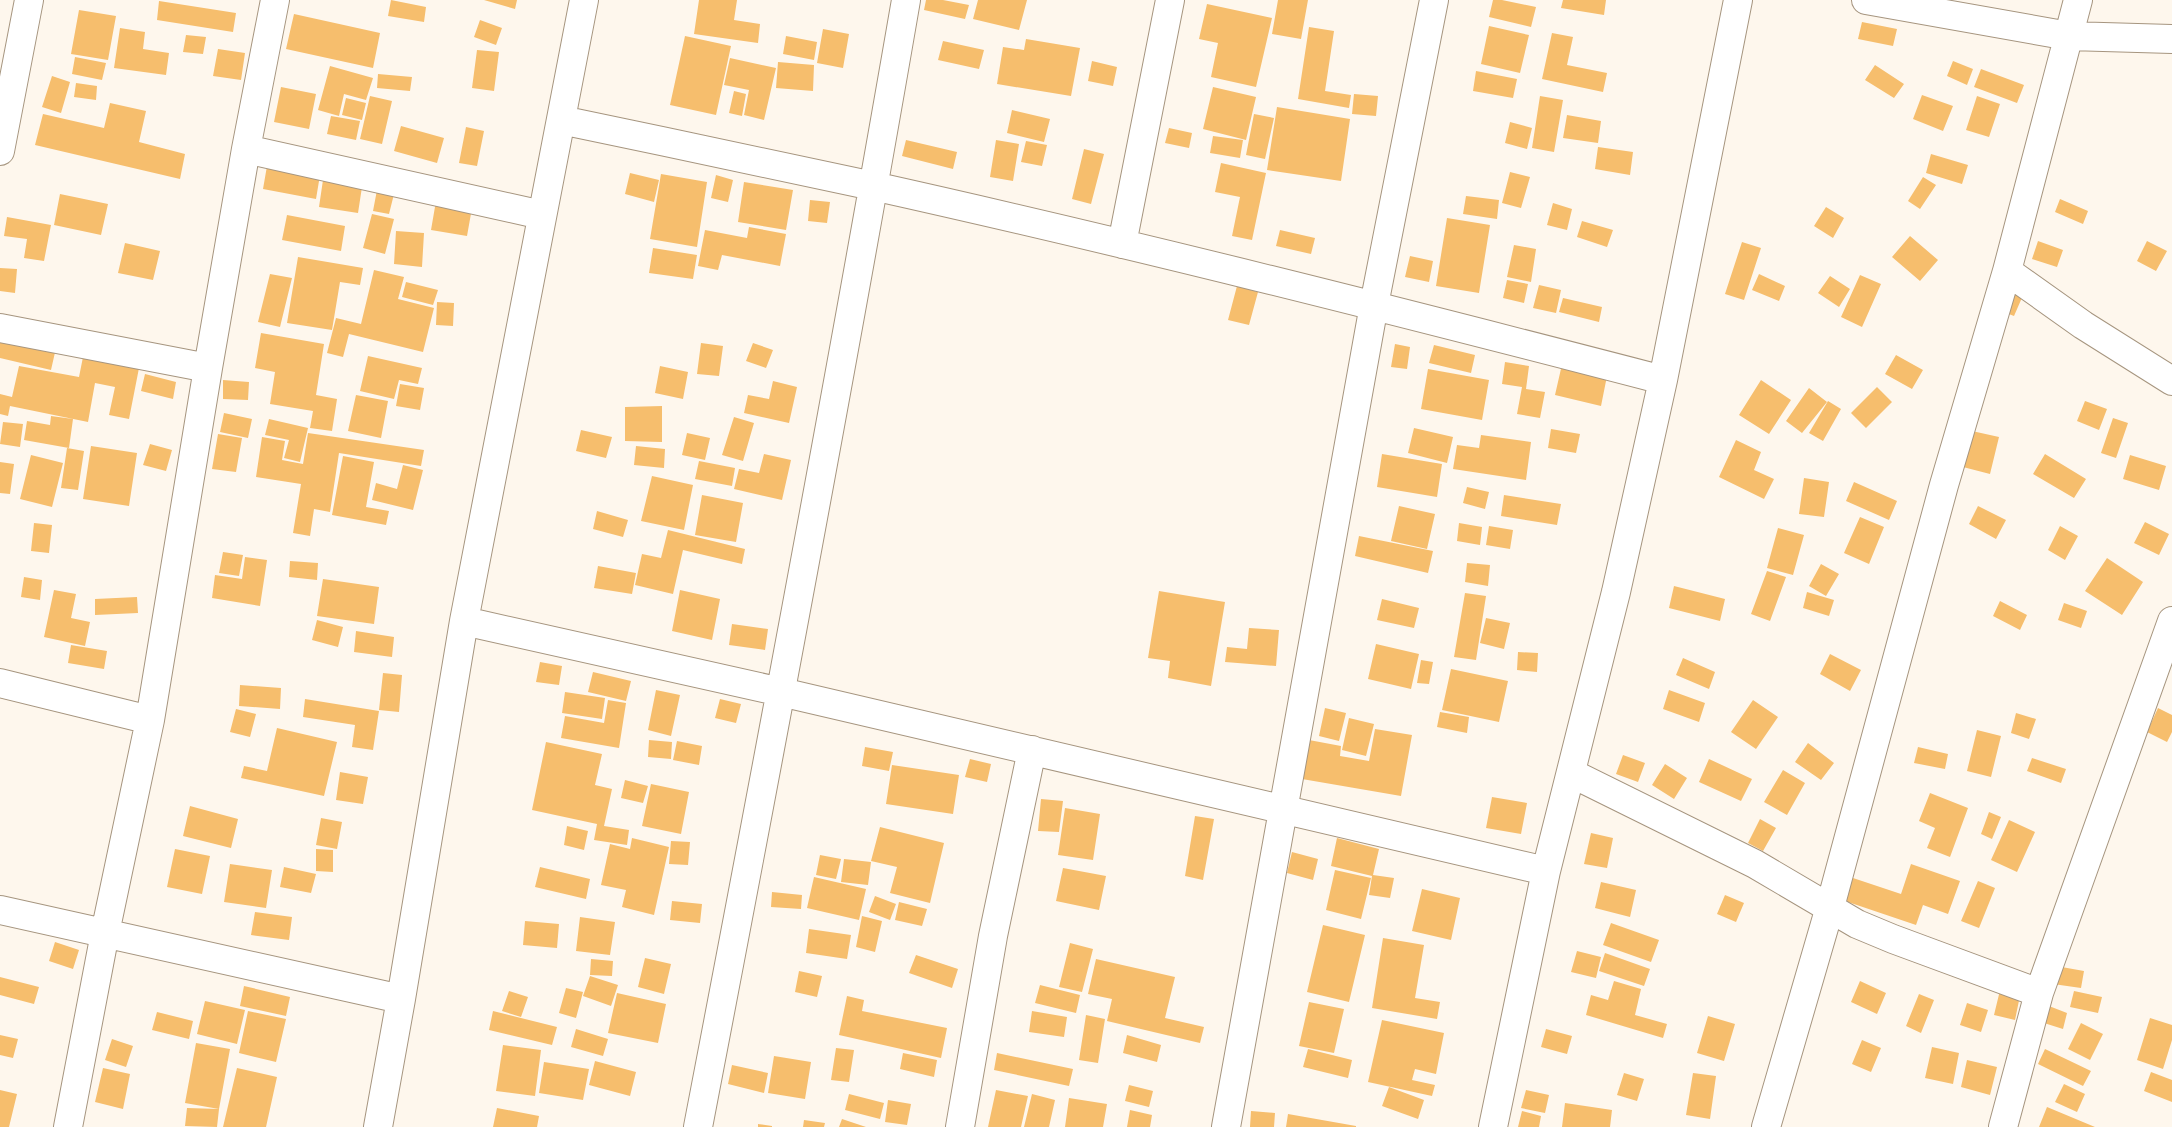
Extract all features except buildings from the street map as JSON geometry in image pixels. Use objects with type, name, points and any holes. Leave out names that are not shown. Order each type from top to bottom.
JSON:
[{"type":"street","points":[[0,152],[6,88],[30,0]]},
{"type":"street","points":[[68,1127],[105,933],[150,720],[208,368],[246,150],[275,0]]},
{"type":"street","points":[[378,1127],[464,621],[584,0]]},
{"type":"street","points":[[698,1127],[781,692],[874,186],[906,0]]},
{"type":"street","points":[[1122,244],[1170,0]]},
{"type":"street","points":[[1226,1127],[1374,305],[1434,0]]},
{"type":"street","points":[[1493,1127],[1546,871],[1616,592],[1664,380],[1738,0]]},
{"type":"street","points":[[1866,0],[2069,36],[2172,39]]},
{"type":"street","points":[[1766,1127],[1830,907],[1944,484],[2007,272],[2078,0]]},
{"type":"street","points":[[561,120],[874,186],[1122,244],[1374,305],[1664,380]]},
{"type":"street","points":[[246,150],[542,215]]},
{"type":"street","points":[[2007,272],[2083,325],[2172,380]]},
{"type":"street","points":[[0,328],[208,368]]},
{"type":"street","points":[[464,621],[781,692],[1546,871]]},
{"type":"street","points":[[2003,1127],[2039,993],[2172,622]]},
{"type":"street","points":[[0,683],[150,720]]},
{"type":"street","points":[[960,1127],[993,936],[1032,750]]},
{"type":"street","points":[[1571,773],[1755,864],[1857,924],[2039,993]]},
{"type":"street","points":[[0,910],[401,998]]}]
